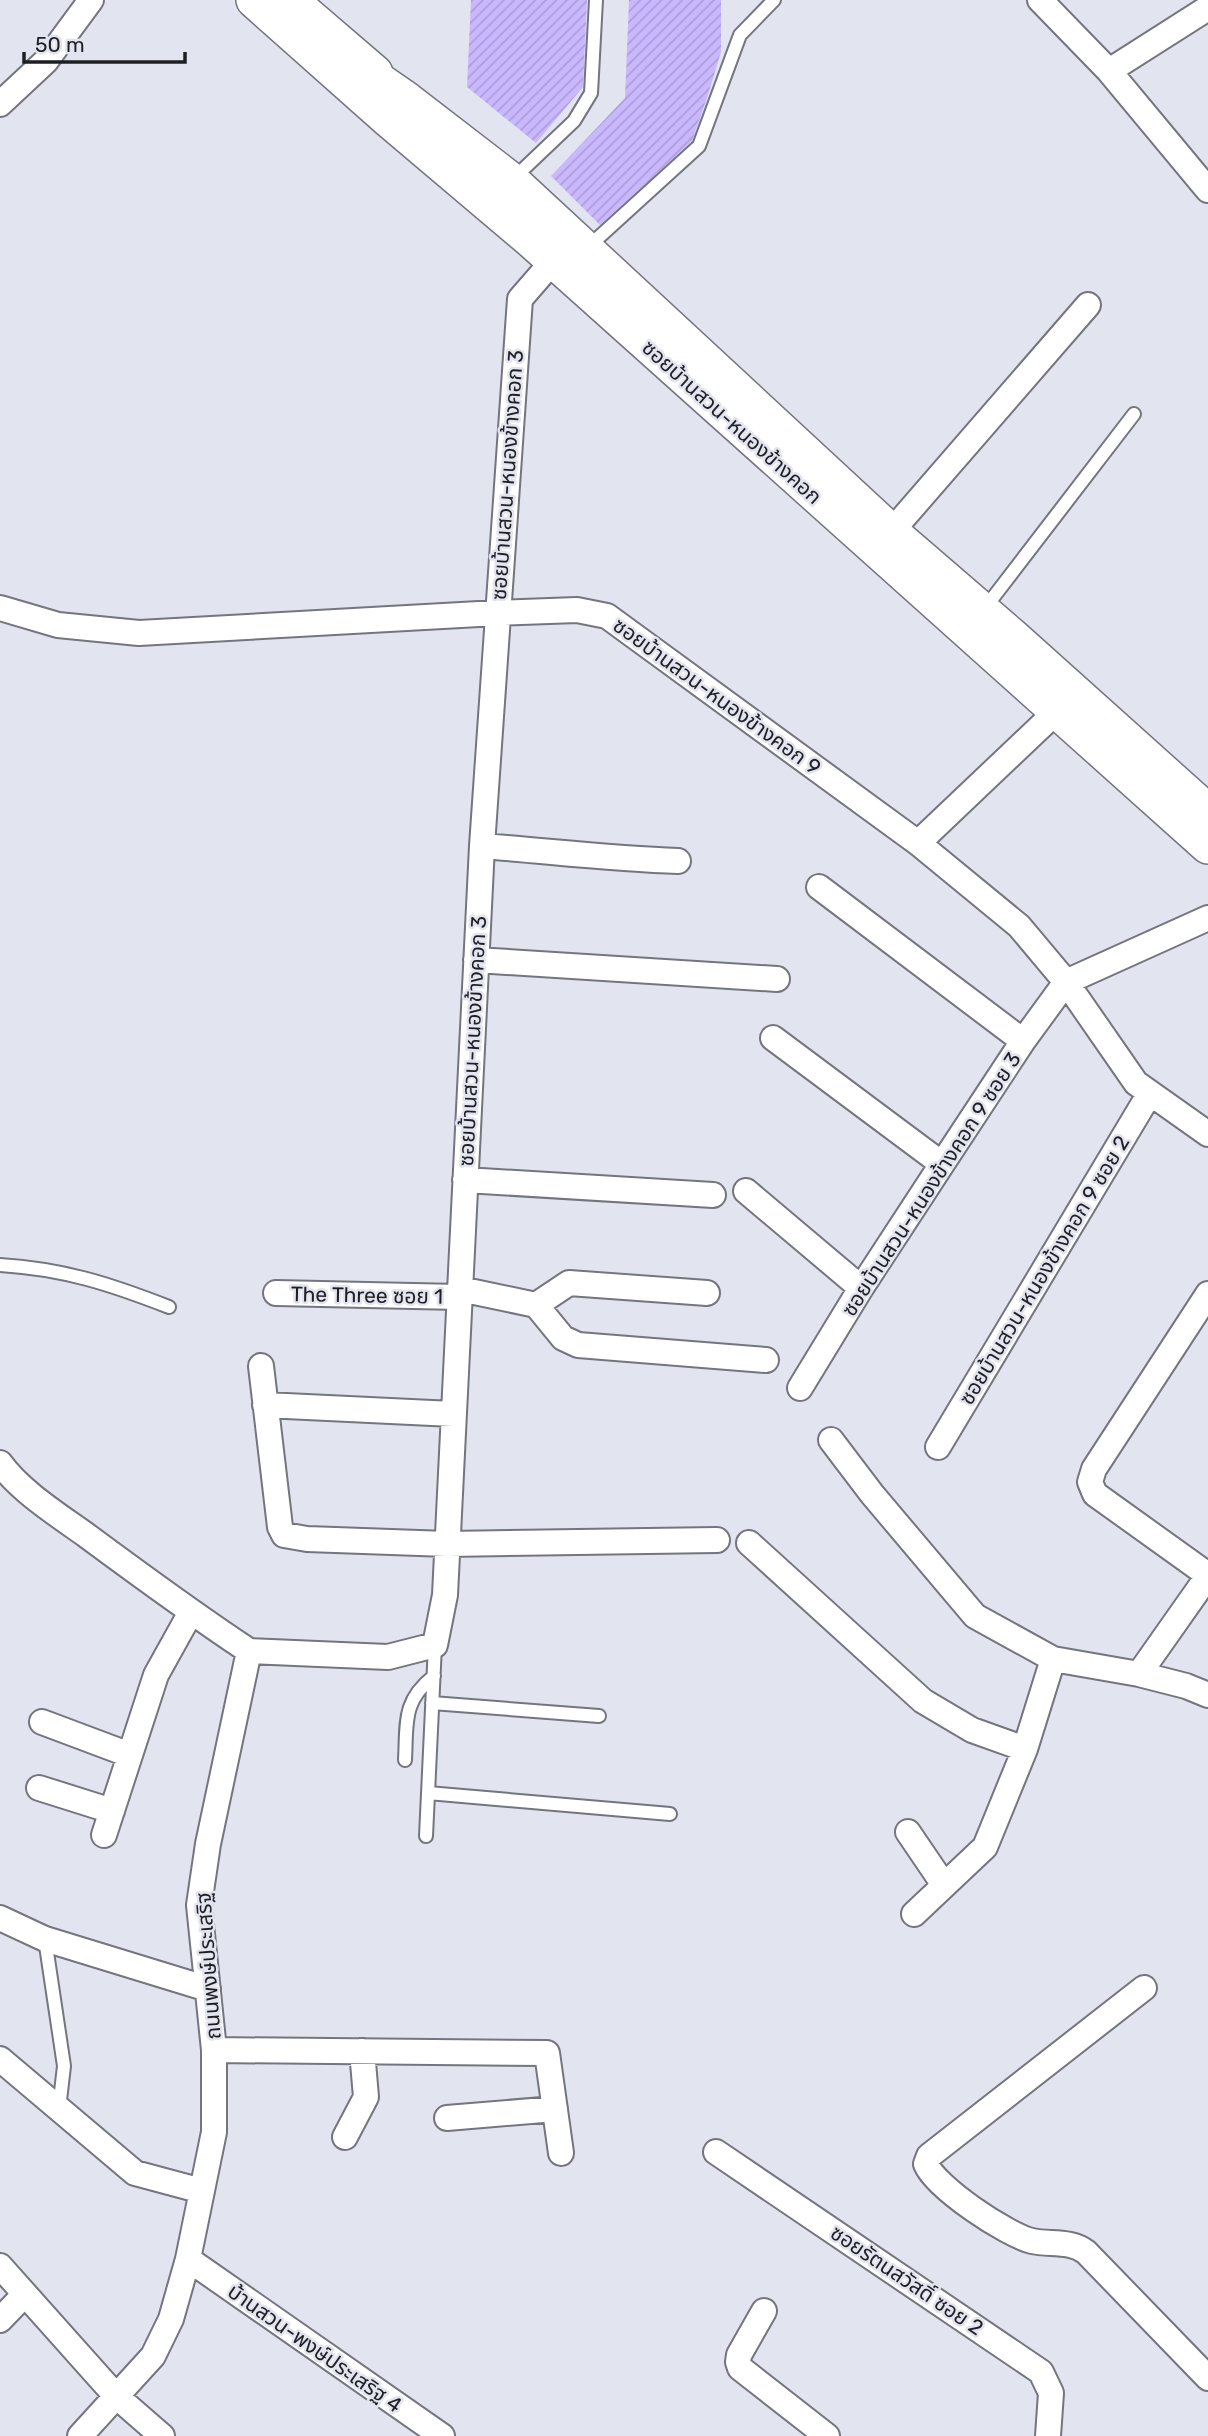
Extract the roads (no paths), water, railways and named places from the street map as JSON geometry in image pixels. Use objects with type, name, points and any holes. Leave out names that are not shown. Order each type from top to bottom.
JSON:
[{"type":"main road","points":[[233,0],[398,110]]},
{"type":"main road","name":"ซอยบ้านสวน-หนองข้างคอก","points":[[257,0],[398,110],[512,181],[891,532],[1208,812]]},
{"type":"main road","points":[[290,0],[398,110]]},
{"type":"main road","name":"ซอยบ้านสวน-หนองข้างคอก","points":[[398,110],[553,261],[1208,846]]},
{"type":"street","points":[[0,104],[46,61],[91,0]]},
{"type":"street","points":[[1040,0],[1109,71],[1208,190]]},
{"type":"street","points":[[1109,71],[1208,8]]},
{"type":"street","name":"ซอยบ้านสวน-หนองข้างคอก 3","points":[[435,1645],[445,1595],[482,846],[520,299],[553,261]]},
{"type":"street","points":[[891,532],[1088,305]]},
{"type":"street","name":"ซอยบ้านสวน-หนองข้างคอก 9","points":[[0,608],[58,625],[139,633],[577,610],[607,616],[918,843],[1019,926],[1066,982],[1136,1083],[1208,1134]]},
{"type":"street","points":[[918,843],[1057,711]]},
{"type":"street","points":[[482,846],[611,859],[678,862]]},
{"type":"street","points":[[819,887],[1023,1041]]},
{"type":"street","points":[[1066,982],[1208,918]]},
{"type":"street","points":[[476,960],[777,979]]},
{"type":"street","name":"ซอยบ้านสวน-หนองข้างคอก 9 ซอย 3","points":[[800,1388],[942,1164],[1023,1041],[1066,982]]},
{"type":"street","points":[[774,1038],[942,1164]]},
{"type":"street","name":"ซอยบ้านสวน-หนองข้างคอก 9 ซอย 2","points":[[938,1447],[1150,1093]]},
{"type":"street","points":[[465,1180],[713,1195]]},
{"type":"street","points":[[746,1191],[861,1288]]},
{"type":"street","points":[[707,1293],[569,1283],[536,1305],[563,1338],[578,1345],[766,1360]]},
{"type":"street","name":"The Three ซอย 1","points":[[276,1293],[459,1293],[536,1305]]},
{"type":"street","points":[[1139,1674],[1208,1576],[1095,1494],[1090,1482],[1094,1469],[1208,1294]]},
{"type":"street","points":[[261,1366],[280,1527],[284,1535],[307,1539],[447,1544],[717,1540]]},
{"type":"street","points":[[265,1405],[453,1414]]},
{"type":"street","points":[[831,1440],[872,1494],[975,1616],[1053,1659],[1139,1674],[1186,1686],[1208,1695]]},
{"type":"street","points":[[0,1463],[44,1504],[191,1612],[249,1651],[388,1657],[435,1645]]},
{"type":"street","points":[[749,1543],[923,1701],[972,1730],[1025,1749]]},
{"type":"street","points":[[104,1835],[156,1675],[191,1612]]},
{"type":"street","name":"ถนนพงษ์ประเสริฐ","points":[[80,2436],[153,2356],[171,2319],[188,2259],[214,2132],[214,2050],[200,1905],[208,1844],[249,1651]]},
{"type":"street","points":[[914,1914],[985,1847],[1025,1749],[1053,1659]]},
{"type":"street","points":[[42,1722],[130,1755]]},
{"type":"street","points":[[39,1788],[112,1811]]},
{"type":"street","points":[[908,1832],[944,1885]]},
{"type":"street","points":[[0,1918],[45,1939],[208,1989]]},
{"type":"street","points":[[1144,1989],[929,2156],[926,2164],[948,2191],[1011,2232],[1033,2241],[1079,2247],[1086,2252],[1208,2378]]},
{"type":"street","points":[[214,2050],[547,2053],[561,2153]]},
{"type":"street","points":[[345,2137],[366,2097],[362,2051]]},
{"type":"street","points":[[0,2059],[135,2173],[202,2191]]},
{"type":"street","points":[[447,2118],[555,2109]]},
{"type":"street","name":"ซอยรัตนสวัสดิ์ ซอย 2","points":[[716,2152],[1041,2372],[1051,2393],[1048,2436]]},
{"type":"street","name":"บ้านสวน-พงษ์ประเสริฐ 4","points":[[188,2259],[442,2436]]},
{"type":"street","points":[[0,2266],[116,2396],[162,2436]]},
{"type":"street","points":[[0,2320],[25,2294]]},
{"type":"street","points":[[764,2311],[739,2355],[740,2368],[823,2434]]},
{"type":"lane","points":[[512,181],[574,121],[591,93],[596,0]]},
{"type":"lane","points":[[586,249],[699,146],[740,35],[774,0]]},
{"type":"lane","points":[[983,611],[1134,414]]},
{"type":"lane","points":[[0,1265],[40,1268],[84,1276],[169,1307]]},
{"type":"lane","points":[[426,1836],[435,1645]]},
{"type":"lane","points":[[405,1760],[409,1704],[422,1685],[434,1676]]},
{"type":"lane","points":[[432,1703],[599,1716]]},
{"type":"lane","points":[[428,1793],[670,1814]]},
{"type":"lane","points":[[45,1939],[64,2066],[59,2110]]}]
